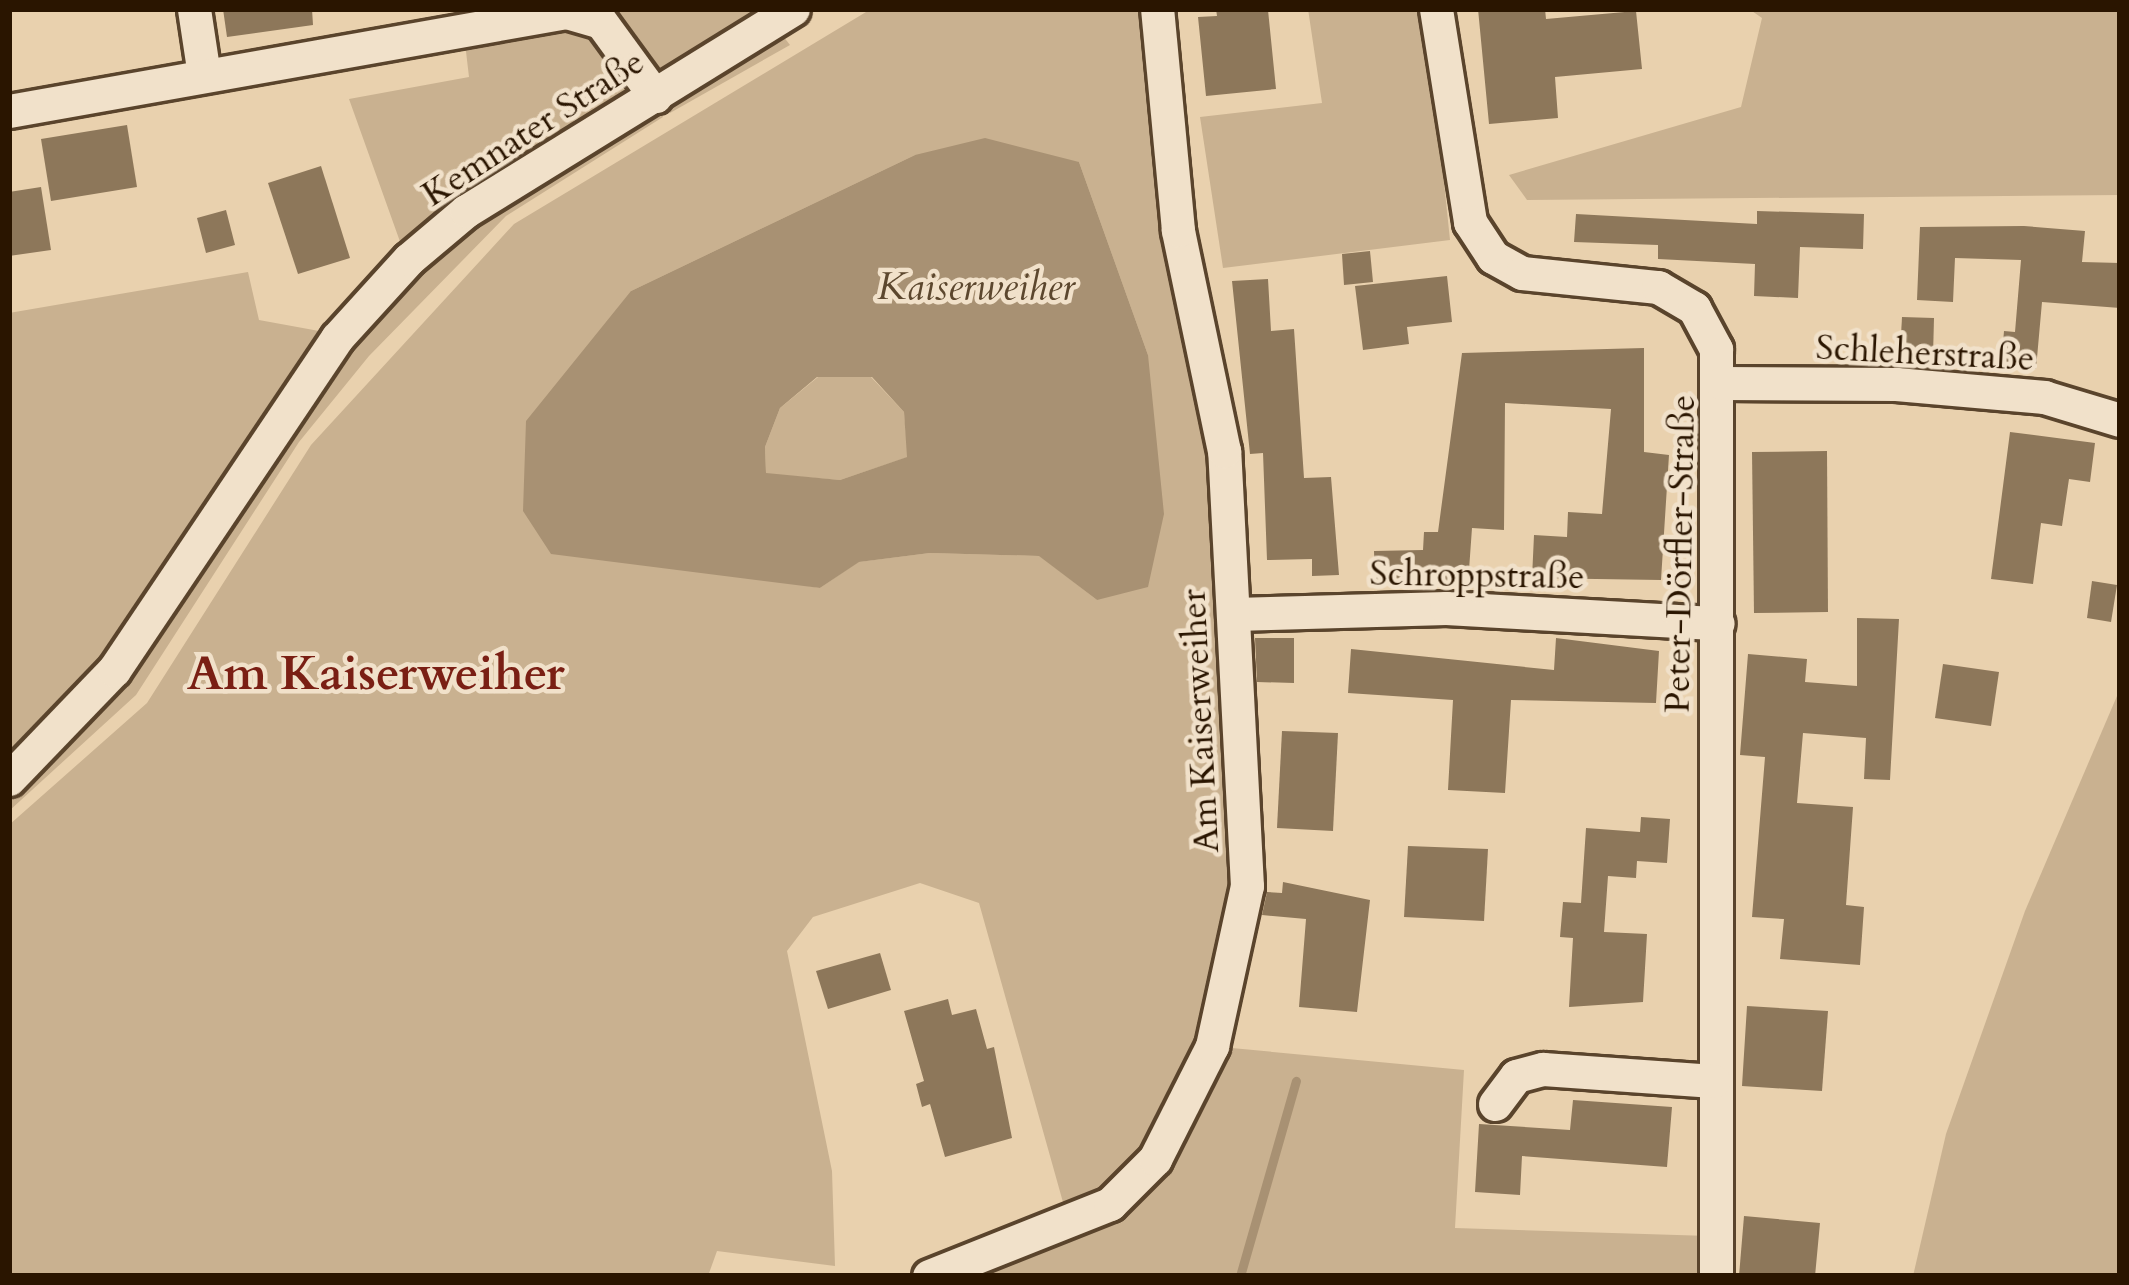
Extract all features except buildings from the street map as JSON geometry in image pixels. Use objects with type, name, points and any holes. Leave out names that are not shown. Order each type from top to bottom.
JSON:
[{"type":"street","points":[[194,9],[204,75]]},
{"type":"street","name":"Kemnater Straße","points":[[9,779],[114,670],[337,338],[466,211],[793,9]]},
{"type":"street","name":"Am Kaiserweiher","points":[[929,1276],[1110,1204],[1156,1159],[1212,1046],[1247,886],[1224,451],[1178,230],[1157,9]]},
{"type":"street","name":"Peter-Dörfler-Straße","points":[[1436,9],[1470,222],[1493,257],[1522,273],[1658,287],[1694,308],[1716,350],[1722,383],[1716,1276]]},
{"type":"street","points":[[9,110],[490,16],[566,12],[601,22],[655,95]]},
{"type":"street","name":"Schleherstraße","points":[[1722,383],[2025,396],[2120,420]]},
{"type":"street","name":"Schroppstraße","points":[[1234,614],[1446,608],[1718,623]]},
{"type":"street","points":[[1495,1104],[1516,1076],[1544,1069],[1714,1082]]},
{"type":"shaded area","points":[[607,9],[766,9],[655,81]]},
{"type":"shaded area","points":[[871,9],[1150,9],[1218,452],[1235,887],[1221,1047],[1464,1070],[1455,1228],[1709,1236],[1709,1276],[910,1276],[1066,1213],[979,903],[920,883],[813,917],[787,951],[832,1171],[835,1266],[717,1251],[708,1276],[9,1276],[9,825],[147,703],[311,445],[514,224]],"holes":[[[915,155],[1079,162],[1148,355],[1097,600],[1040,556],[930,553],[858,562],[820,588],[750,576],[631,291]]]},
{"type":"shaded area","points":[[1308,9],[1426,9],[1450,240],[1223,268],[1200,117],[1322,103]]},
{"type":"shaded area","points":[[1749,9],[2120,9],[2120,195],[1527,200],[1509,175],[1741,107],[1762,18]]},
{"type":"shaded area","points":[[567,24],[598,32],[640,94],[403,250],[349,99],[469,77],[465,43]]},
{"type":"shaded area","points":[[783,36],[790,45],[670,113],[663,103]]},
{"type":"shaded area","points":[[659,106],[663,117],[506,216],[369,356],[299,442],[136,695],[9,811],[9,793],[344,344],[470,219]]},
{"type":"shaded area","points":[[248,272],[259,320],[330,333],[107,666],[9,767],[9,313]]},
{"type":"shaded area","points":[[818,377],[871,377],[904,412],[908,457],[840,480],[766,474],[765,447],[780,408]]},
{"type":"shaded area","points":[[2120,689],[2120,1276],[1913,1276],[1946,1134],[2025,911]]},
{"type":"water","name":"Kaiserweiher","points":[[985,138],[1079,162],[1148,355],[1164,514],[1148,587],[1097,600],[1039,556],[930,553],[859,562],[820,588],[551,554],[523,511],[526,421],[631,291],[915,155]],"holes":[[[817,377],[872,377],[904,412],[907,457],[840,480],[766,473],[765,447],[780,408]]]},
{"type":"waterway","points":[[1240,1276],[1296,1081]]},
{"type":"district","name":"Am Kaiserweiher","points":[[376,674]]}]
